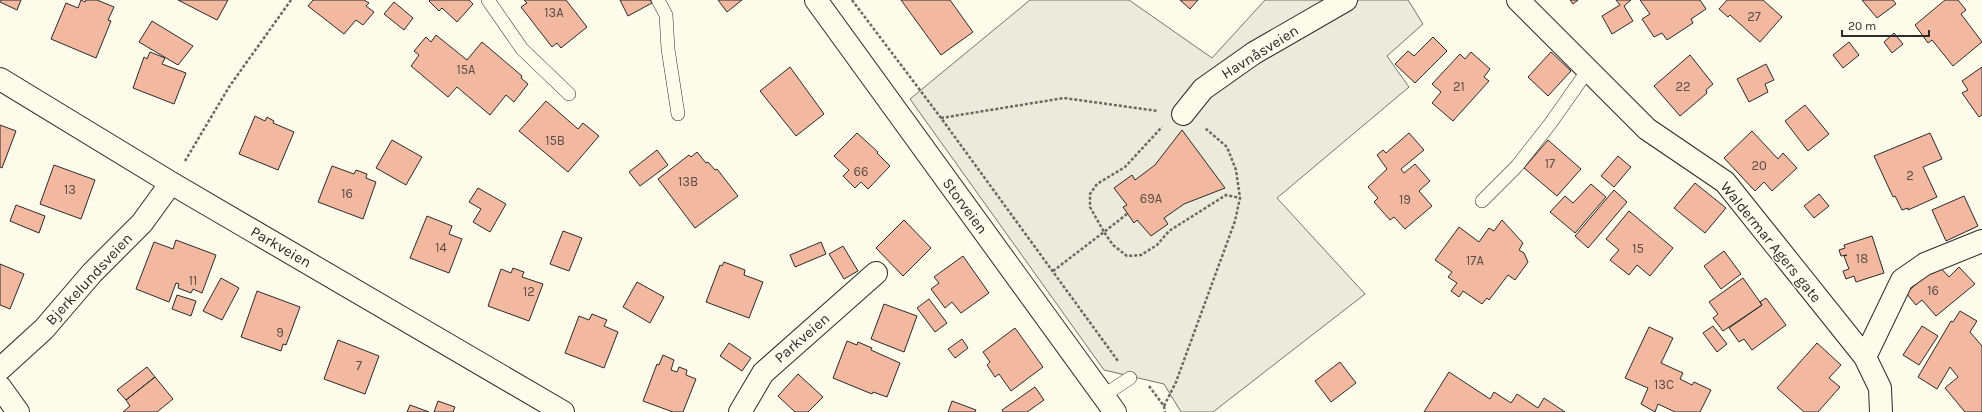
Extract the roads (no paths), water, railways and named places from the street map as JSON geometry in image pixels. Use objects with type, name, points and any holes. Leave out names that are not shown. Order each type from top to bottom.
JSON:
[{"type":"street","name":"Storveien","points":[[816,0],[1109,404]]},
{"type":"street","name":"Havnåsveien","points":[[1176,113],[1203,89],[1254,53],[1346,0]]},
{"type":"street","name":"Waldermar Agers gate","points":[[1518,0],[1647,129],[1725,182],[1865,357],[1880,388],[1881,412]]},
{"type":"street","name":"Parkveien","points":[[0,79],[172,183],[563,412]]},
{"type":"street","name":"Bjerkelundsveien","points":[[0,369],[44,329],[92,273],[142,223],[172,183]]},
{"type":"street","points":[[1865,357],[1902,280],[1925,264],[1982,242]]},
{"type":"street","name":"Parkveien","points":[[740,412],[763,373],[876,273]]},
{"type":"street","points":[[0,387],[18,412]]},
{"type":"lane","points":[[488,0],[522,49],[569,94]]},
{"type":"lane","points":[[658,0],[666,15],[668,49],[678,114]]},
{"type":"lane","points":[[1482,201],[1517,166],[1550,124],[1588,70]]},
{"type":"lane","points":[[1109,404],[1130,378]]}]
